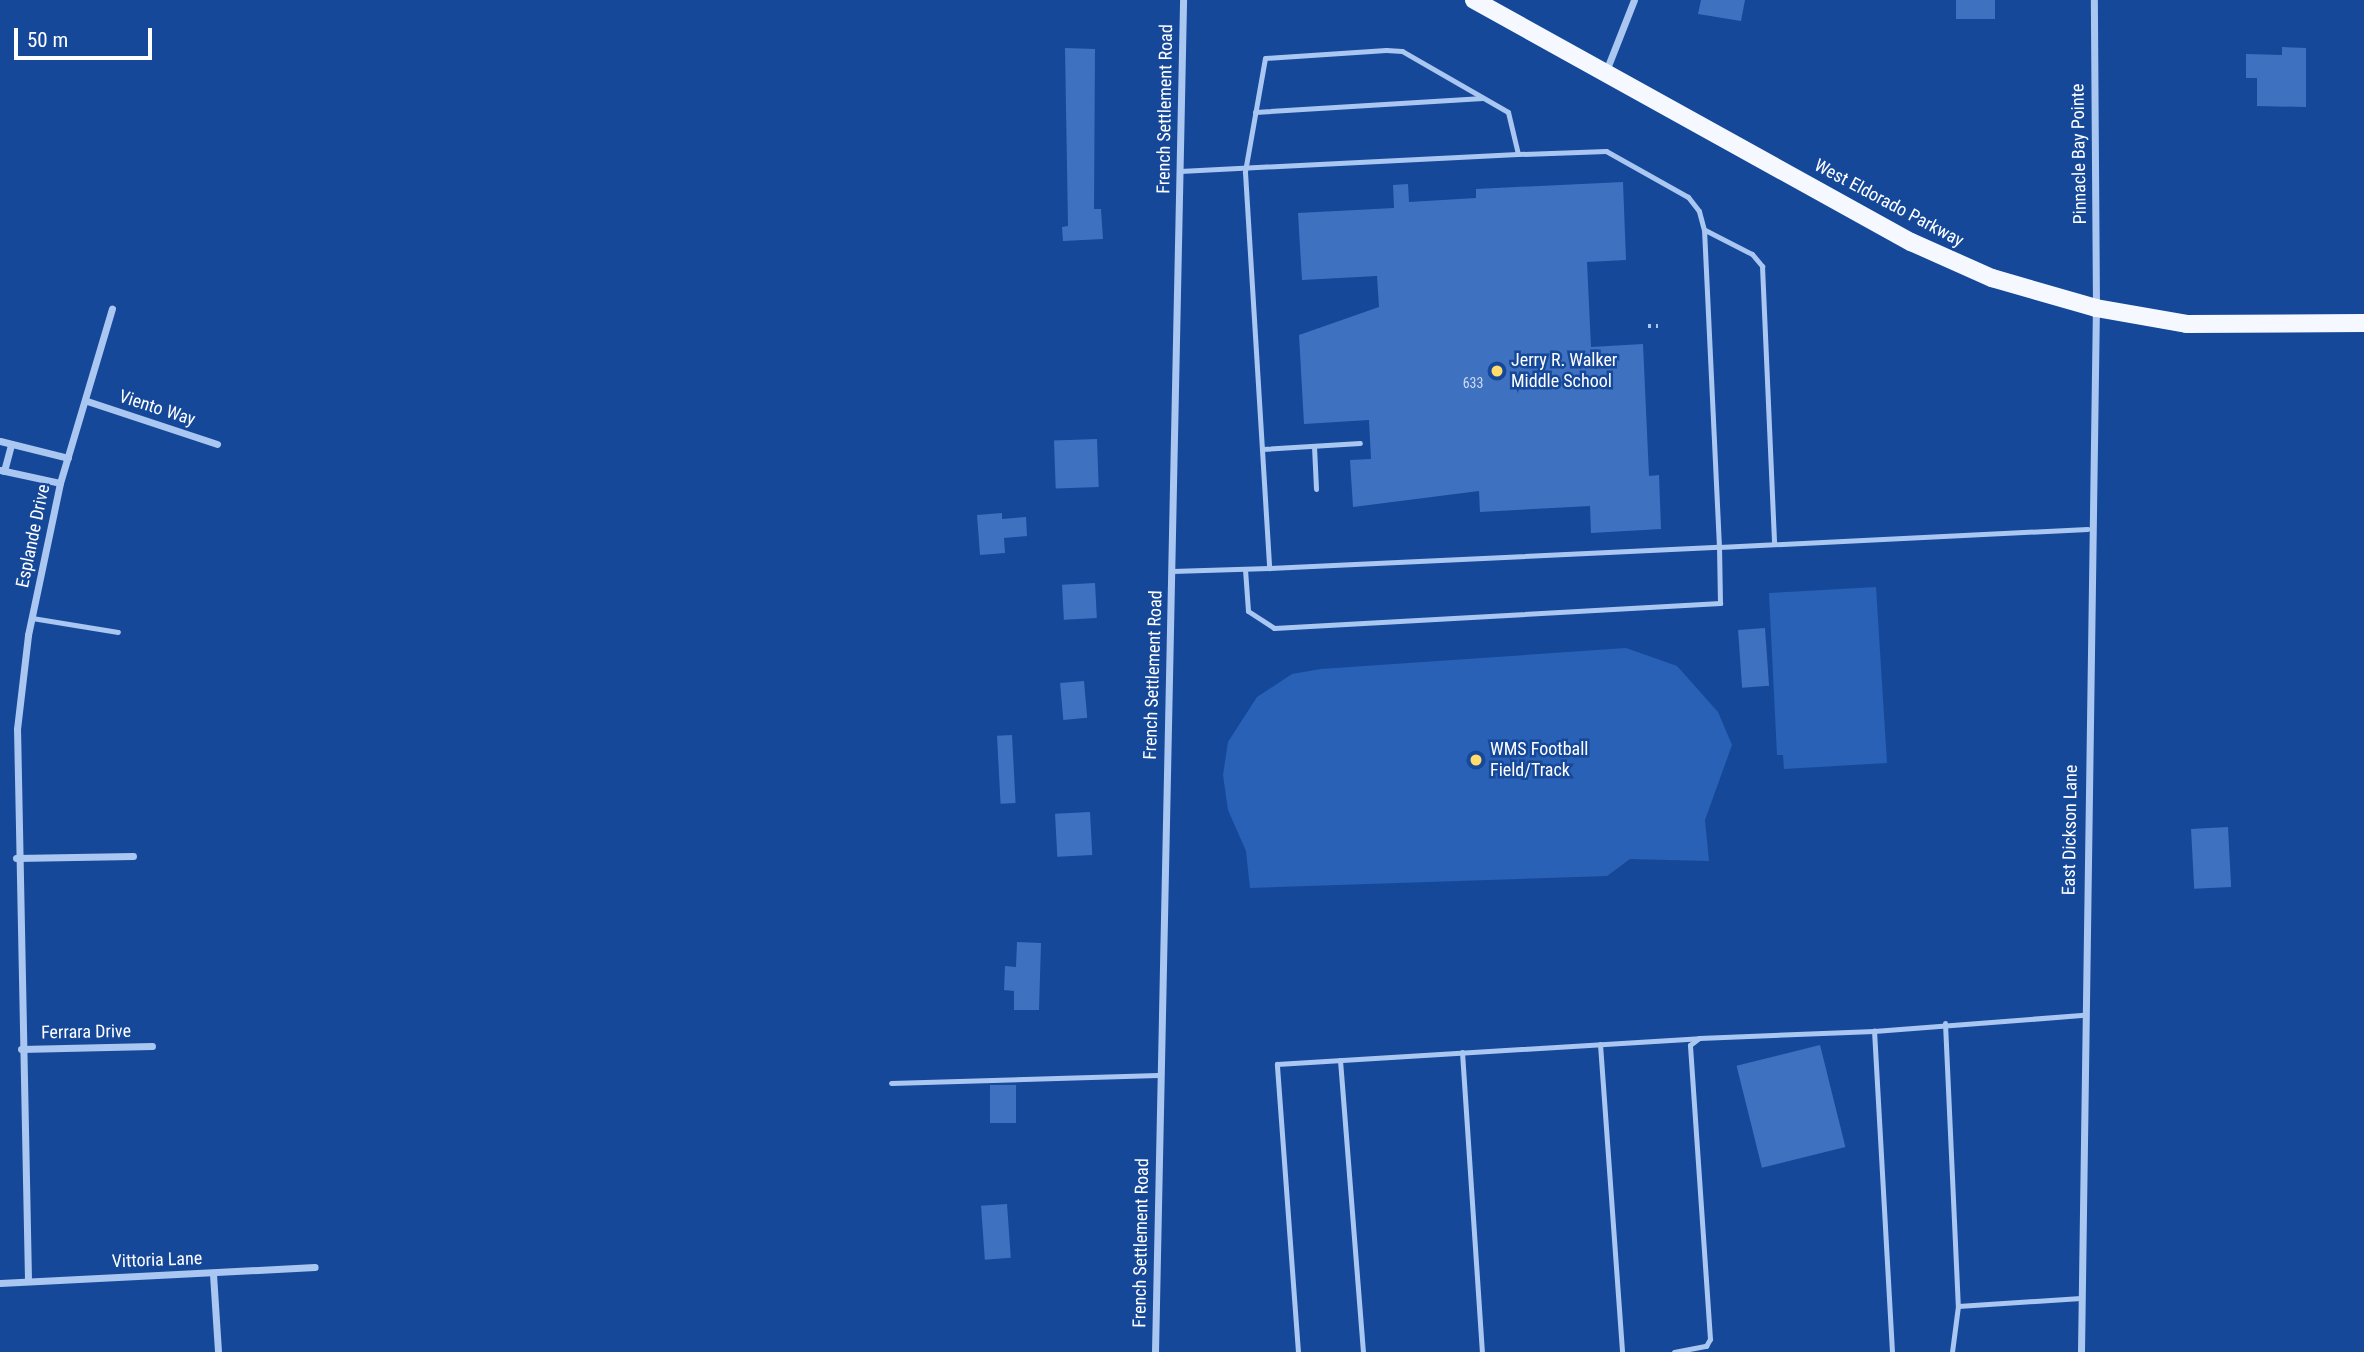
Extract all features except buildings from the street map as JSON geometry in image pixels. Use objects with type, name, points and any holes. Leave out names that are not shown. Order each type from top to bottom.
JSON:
[{"type":"main road","name":"West Eldorado Parkway","points":[[1474,0],[1911,242],[1992,278],[2096,308],[2187,324],[2364,323]]},
{"type":"street","name":"French Settlement Road","points":[[1155,1352],[1158,1075],[1172,571],[1183,0]]},
{"type":"street","points":[[1606,71],[1634,0]]},
{"type":"street","name":"Pinnacle Bay Pointe","points":[[2094,0],[2096,308]]},
{"type":"street","name":"East Dickson Lane","points":[[2081,1352],[2088,529],[2096,308]]},
{"type":"street","name":"Esplande Drive","points":[[28,1280],[16,858],[17,729],[32,618],[60,483],[87,401],[112,309]]},
{"type":"street","name":"Viento Way","points":[[87,401],[217,444]]},
{"type":"street","points":[[0,440],[68,458]]},
{"type":"street","points":[[11,444],[2,470],[60,483]]},
{"type":"street","points":[[16,858],[133,856]]},
{"type":"street","name":"Ferrara Drive","points":[[20,1049],[152,1046]]},
{"type":"street","name":"Vittoria Lane","points":[[0,1283],[315,1267]]},
{"type":"street","points":[[213,1274],[218,1352]]},
{"type":"lane","points":[[1269,568],[1245,172],[1265,58],[1402,51],[1508,112],[1518,154]]},
{"type":"lane","points":[[1255,112],[1484,98]]},
{"type":"lane","points":[[1180,171],[1245,172],[1518,154],[1606,151],[1688,197],[1704,230],[1720,603],[1274,628],[1248,611],[1245,569]]},
{"type":"lane","points":[[1704,230],[1752,254],[1762,267],[1774,544]]},
{"type":"lane","points":[[1262,449],[1360,443]]},
{"type":"lane","points":[[1314,446],[1316,489]]},
{"type":"lane","points":[[1172,571],[2088,529]]},
{"type":"lane","points":[[32,618],[118,632]]},
{"type":"lane","points":[[1298,1352],[1277,1064],[1699,1038],[1874,1031],[1945,1023],[2084,1015]]},
{"type":"lane","points":[[1945,1023],[1958,1306],[1952,1352]]},
{"type":"lane","points":[[1874,1031],[1892,1352]]},
{"type":"lane","points":[[1674,1352],[1710,1339],[1690,1045],[1699,1038]]},
{"type":"lane","points":[[1600,1044],[1622,1352]]},
{"type":"lane","points":[[1462,1052],[1482,1352]]},
{"type":"lane","points":[[1340,1060],[1363,1352]]},
{"type":"lane","points":[[891,1083],[1158,1075]]},
{"type":"lane","points":[[1958,1306],[2081,1298]]},
{"type":"path","points":[[1648,326],[1658,326]]},
{"type":"shaded area","points":[[1876,587],[1887,763],[1784,769],[1783,755],[1777,755],[1769,593]]},
{"type":"shaded area","name":"WMS Football Field/Track","points":[[1626,648],[1677,666],[1718,712],[1732,745],[1705,820],[1709,861],[1630,859],[1607,876],[1250,888],[1246,851],[1228,810],[1223,775],[1228,742],[1257,697],[1292,674],[1321,669]]},
{"type":"place","name":"Jerry R. Walker Middle School","points":[[1497,371]]},
{"type":"place","name":"WMS Football Field/Track","points":[[1476,760]]}]
